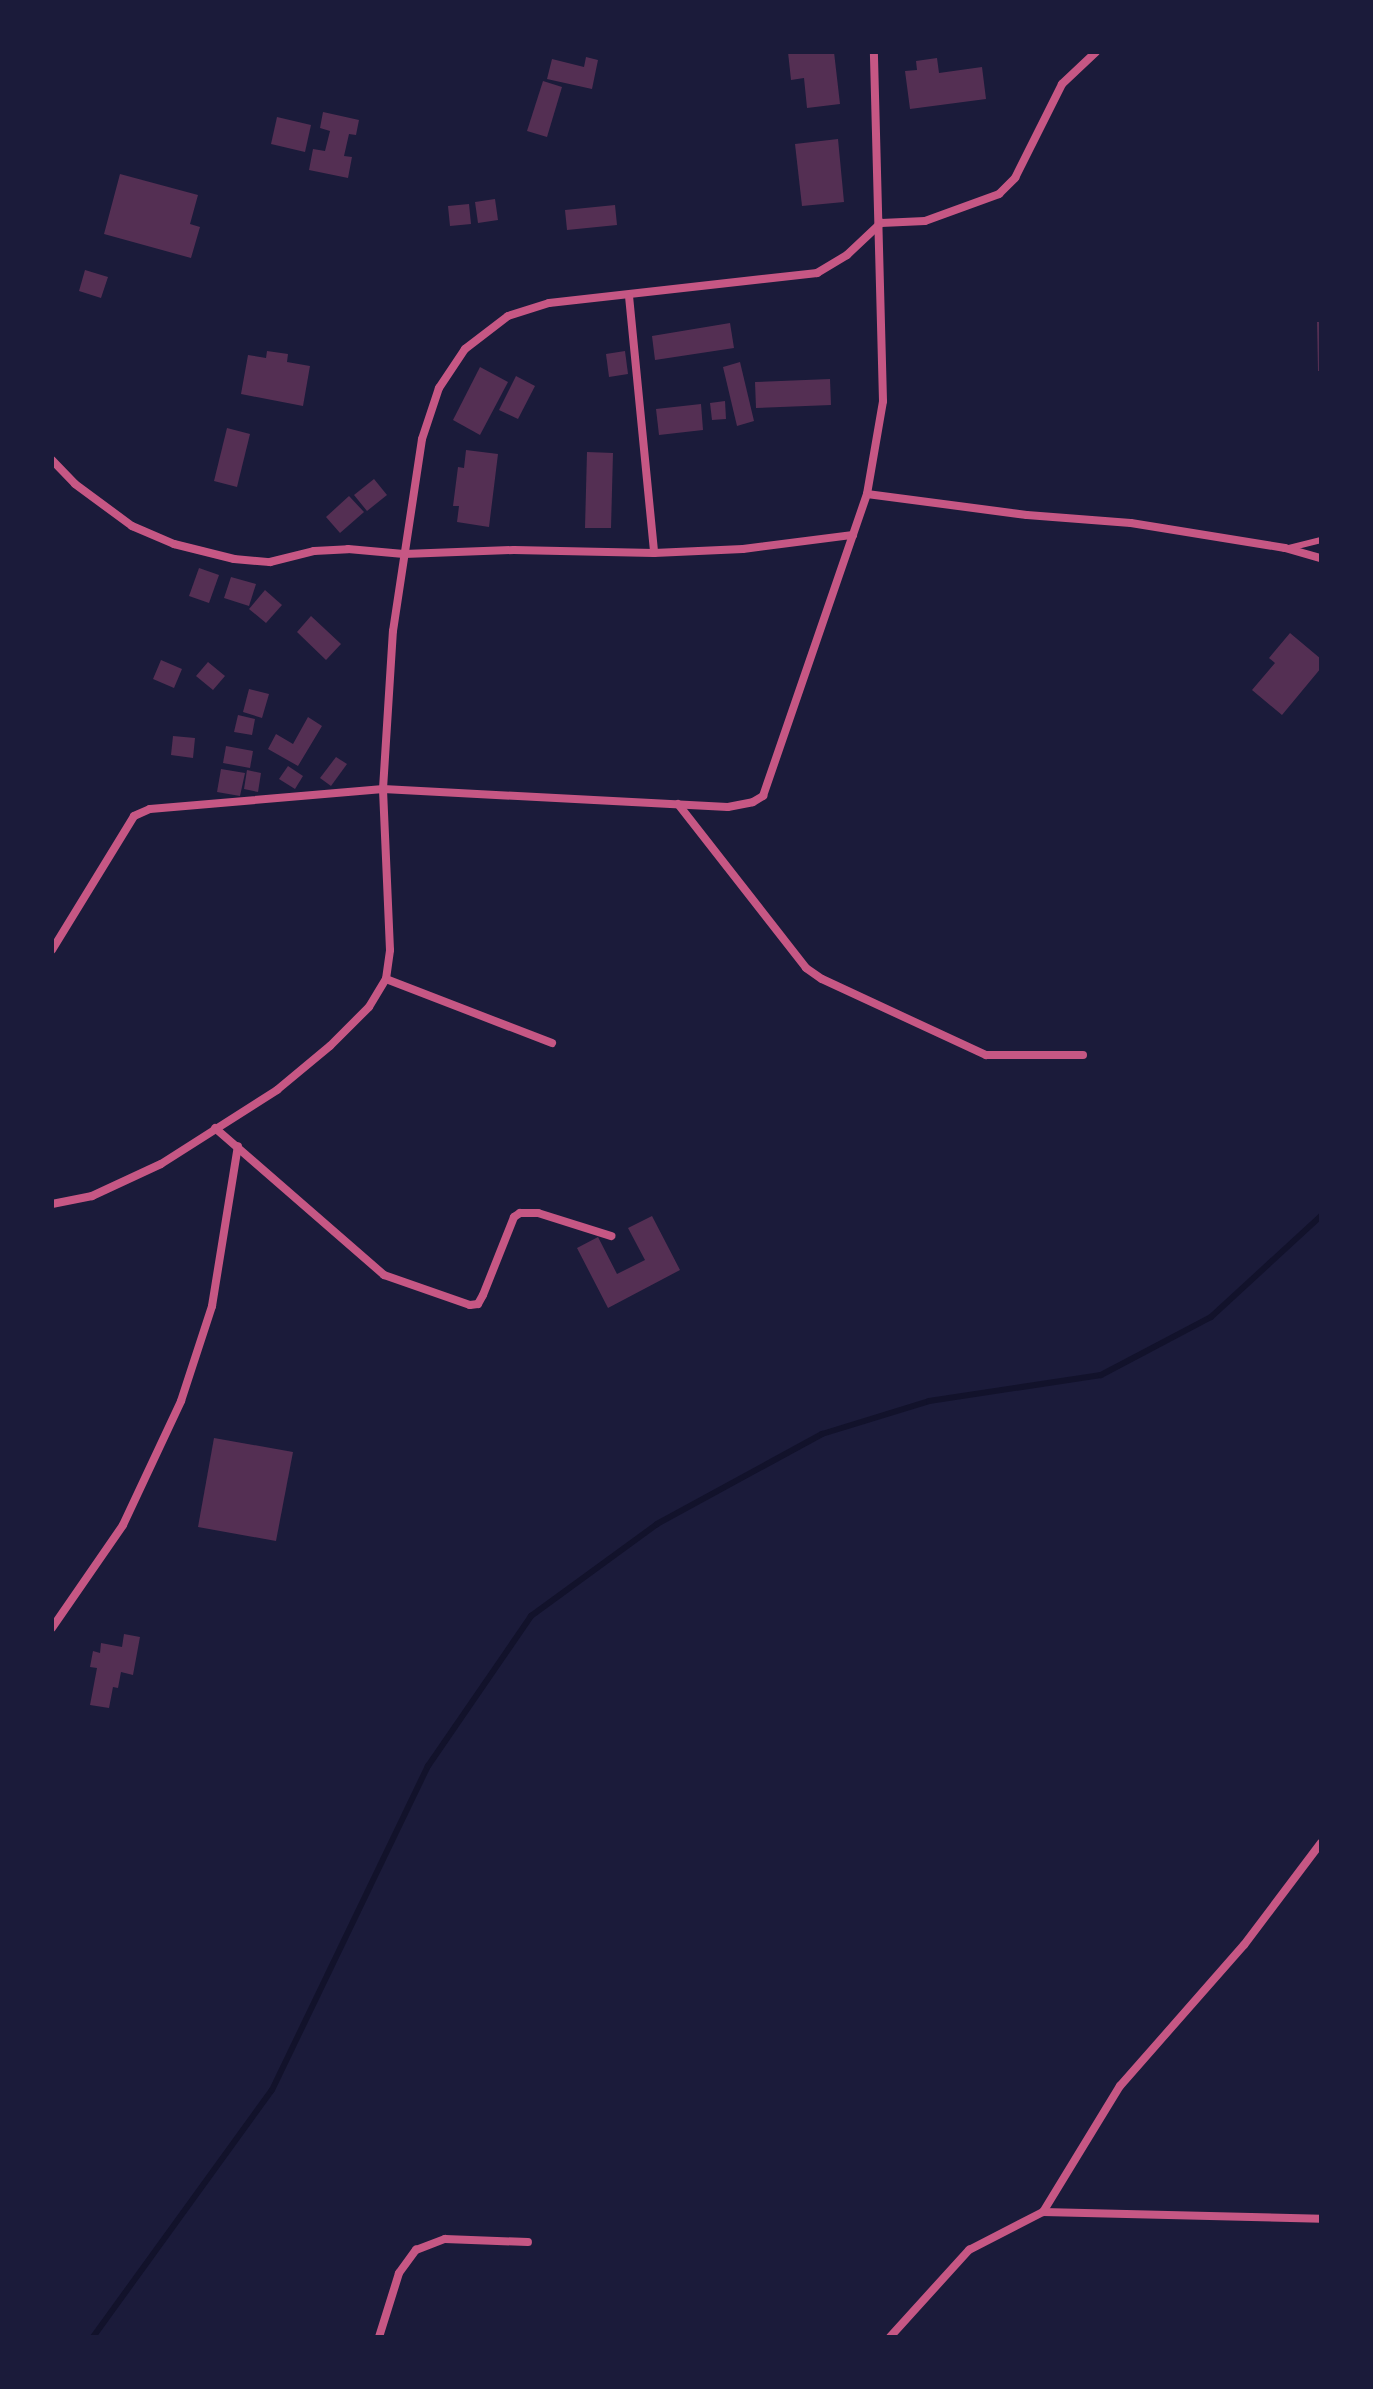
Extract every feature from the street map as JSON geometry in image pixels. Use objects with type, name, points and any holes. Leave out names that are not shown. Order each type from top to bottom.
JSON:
[{"type":"street","points":[[52,950],[134,816],[142,811],[383,789],[678,804],[743,805],[763,796],[867,494],[883,401],[881,223],[874,52]]},
{"type":"street","points":[[52,1204],[92,1196],[161,1164],[277,1090],[330,1046],[369,1007],[386,979],[390,950],[383,789],[390,661],[422,439],[439,388],[465,349],[508,316],[549,303],[817,273],[847,255],[881,223],[925,221],[999,194],[1015,178],[1062,84],[1096,52]]},
{"type":"street","points":[[629,296],[654,553]]},
{"type":"street","points":[[52,460],[75,484],[132,526],[189,548],[234,559],[270,562],[314,551],[348,549],[404,554],[514,550],[654,553],[743,549],[853,535]]},
{"type":"street","points":[[867,494],[1027,515],[1131,523],[1285,548],[1321,558]]},
{"type":"street","points":[[678,804],[806,968],[822,979],[986,1055],[1083,1055]]},
{"type":"street","points":[[386,979],[552,1043]]},
{"type":"street","points":[[215,1128],[384,1275],[470,1305],[478,1304],[483,1295],[514,1217],[520,1213],[538,1213],[611,1236]]},
{"type":"street","points":[[52,1628],[123,1525],[181,1401],[212,1306],[238,1146]]},
{"type":"street","points":[[1043,2212],[1120,2086],[1244,1945],[1321,1843]]},
{"type":"street","points":[[890,2337],[969,2250],[1043,2212],[1321,2219]]},
{"type":"street","points":[[379,2337],[399,2273],[416,2250],[445,2239],[528,2242]]},
{"type":"lane","points":[[1285,548],[1321,540]]},
{"type":"building","points":[[788,52],[834,52],[840,104],[807,108],[804,78],[791,80]]},
{"type":"building","points":[[586,57],[598,60],[592,89],[547,79],[552,59],[584,67]]},
{"type":"building","points":[[937,58],[939,73],[982,67],[986,99],[910,109],[905,71],[917,70],[916,61]]},
{"type":"building","points":[[543,81],[562,87],[547,137],[527,131]]},
{"type":"building","points":[[323,112],[359,120],[356,135],[349,134],[344,156],[352,157],[348,178],[309,170],[313,149],[325,151],[330,131],[320,128]]},
{"type":"building","points":[[277,117],[311,125],[305,152],[271,144]]},
{"type":"building","points":[[838,139],[844,202],[802,206],[795,144]]},
{"type":"building","points":[[120,174],[198,195],[190,224],[200,227],[191,258],[104,234]]},
{"type":"building","points":[[495,199],[498,220],[478,223],[475,202]]},
{"type":"building","points":[[469,204],[471,224],[450,226],[448,206]]},
{"type":"building","points":[[615,205],[617,225],[567,230],[565,210]]},
{"type":"building","points":[[85,270],[108,277],[101,298],[79,291]]},
{"type":"building","points":[[1317,322],[1321,322],[1321,371],[1318,371]]},
{"type":"building","points":[[730,323],[734,348],[655,360],[652,336]]},
{"type":"building","points":[[267,351],[288,354],[287,362],[310,366],[303,406],[241,394],[248,355],[266,358]]},
{"type":"building","points":[[625,351],[628,374],[609,377],[606,354]]},
{"type":"building","points":[[740,362],[754,421],[737,426],[723,367]]},
{"type":"building","points":[[480,367],[508,382],[480,435],[453,420]]},
{"type":"building","points":[[516,376],[535,386],[518,419],[499,410]]},
{"type":"building","points":[[830,379],[831,405],[756,408],[755,382]]},
{"type":"building","points":[[725,401],[726,419],[712,420],[710,403]]},
{"type":"building","points":[[701,404],[703,430],[659,435],[656,409]]},
{"type":"building","points":[[227,428],[250,434],[237,487],[214,481]]},
{"type":"building","points":[[466,450],[498,454],[489,527],[457,522],[459,506],[453,506],[458,467],[464,468]]},
{"type":"building","points":[[587,452],[613,453],[611,528],[585,528]]},
{"type":"building","points":[[374,479],[387,495],[367,511],[354,495]]},
{"type":"building","points":[[349,496],[364,512],[340,533],[326,517]]},
{"type":"building","points":[[199,568],[219,575],[209,603],[189,596]]},
{"type":"building","points":[[231,577],[256,584],[249,606],[224,598]]},
{"type":"building","points":[[265,590],[282,605],[266,623],[249,609]]},
{"type":"building","points":[[311,616],[341,644],[326,660],[297,632]]},
{"type":"building","points":[[1290,633],[1321,659],[1321,668],[1282,715],[1252,690],[1275,663],[1269,658]]},
{"type":"building","points":[[161,660],[182,669],[174,688],[153,679]]},
{"type":"building","points":[[208,662],[225,676],[213,690],[196,676]]},
{"type":"building","points":[[249,689],[269,694],[262,718],[243,712]]},
{"type":"building","points":[[238,715],[255,719],[252,735],[234,732]]},
{"type":"building","points":[[308,717],[322,726],[298,766],[268,749],[276,734],[293,744]]},
{"type":"building","points":[[173,736],[195,738],[193,758],[171,755]]},
{"type":"building","points":[[226,746],[253,751],[250,768],[223,763]]},
{"type":"building","points":[[336,757],[347,764],[331,786],[320,778]]},
{"type":"building","points":[[288,766],[303,776],[295,789],[279,779]]},
{"type":"building","points":[[221,769],[245,773],[240,796],[217,792]]},
{"type":"building","points":[[247,770],[261,773],[258,792],[244,789]]},
{"type":"building","points":[[652,1216],[680,1270],[608,1308],[577,1248],[598,1237],[617,1274],[645,1260],[628,1228]]},
{"type":"building","points":[[214,1438],[293,1452],[276,1541],[198,1527]]},
{"type":"building","points":[[124,1634],[140,1637],[133,1675],[121,1672],[118,1688],[113,1687],[109,1708],[90,1705],[97,1668],[90,1667],[93,1651],[100,1653],[101,1643],[122,1647]]},
{"type":"waterway","points":[[93,2337],[272,2090],[428,1766],[531,1616],[657,1524],[822,1434],[929,1401],[1101,1375],[1211,1317],[1321,1216]]}]
